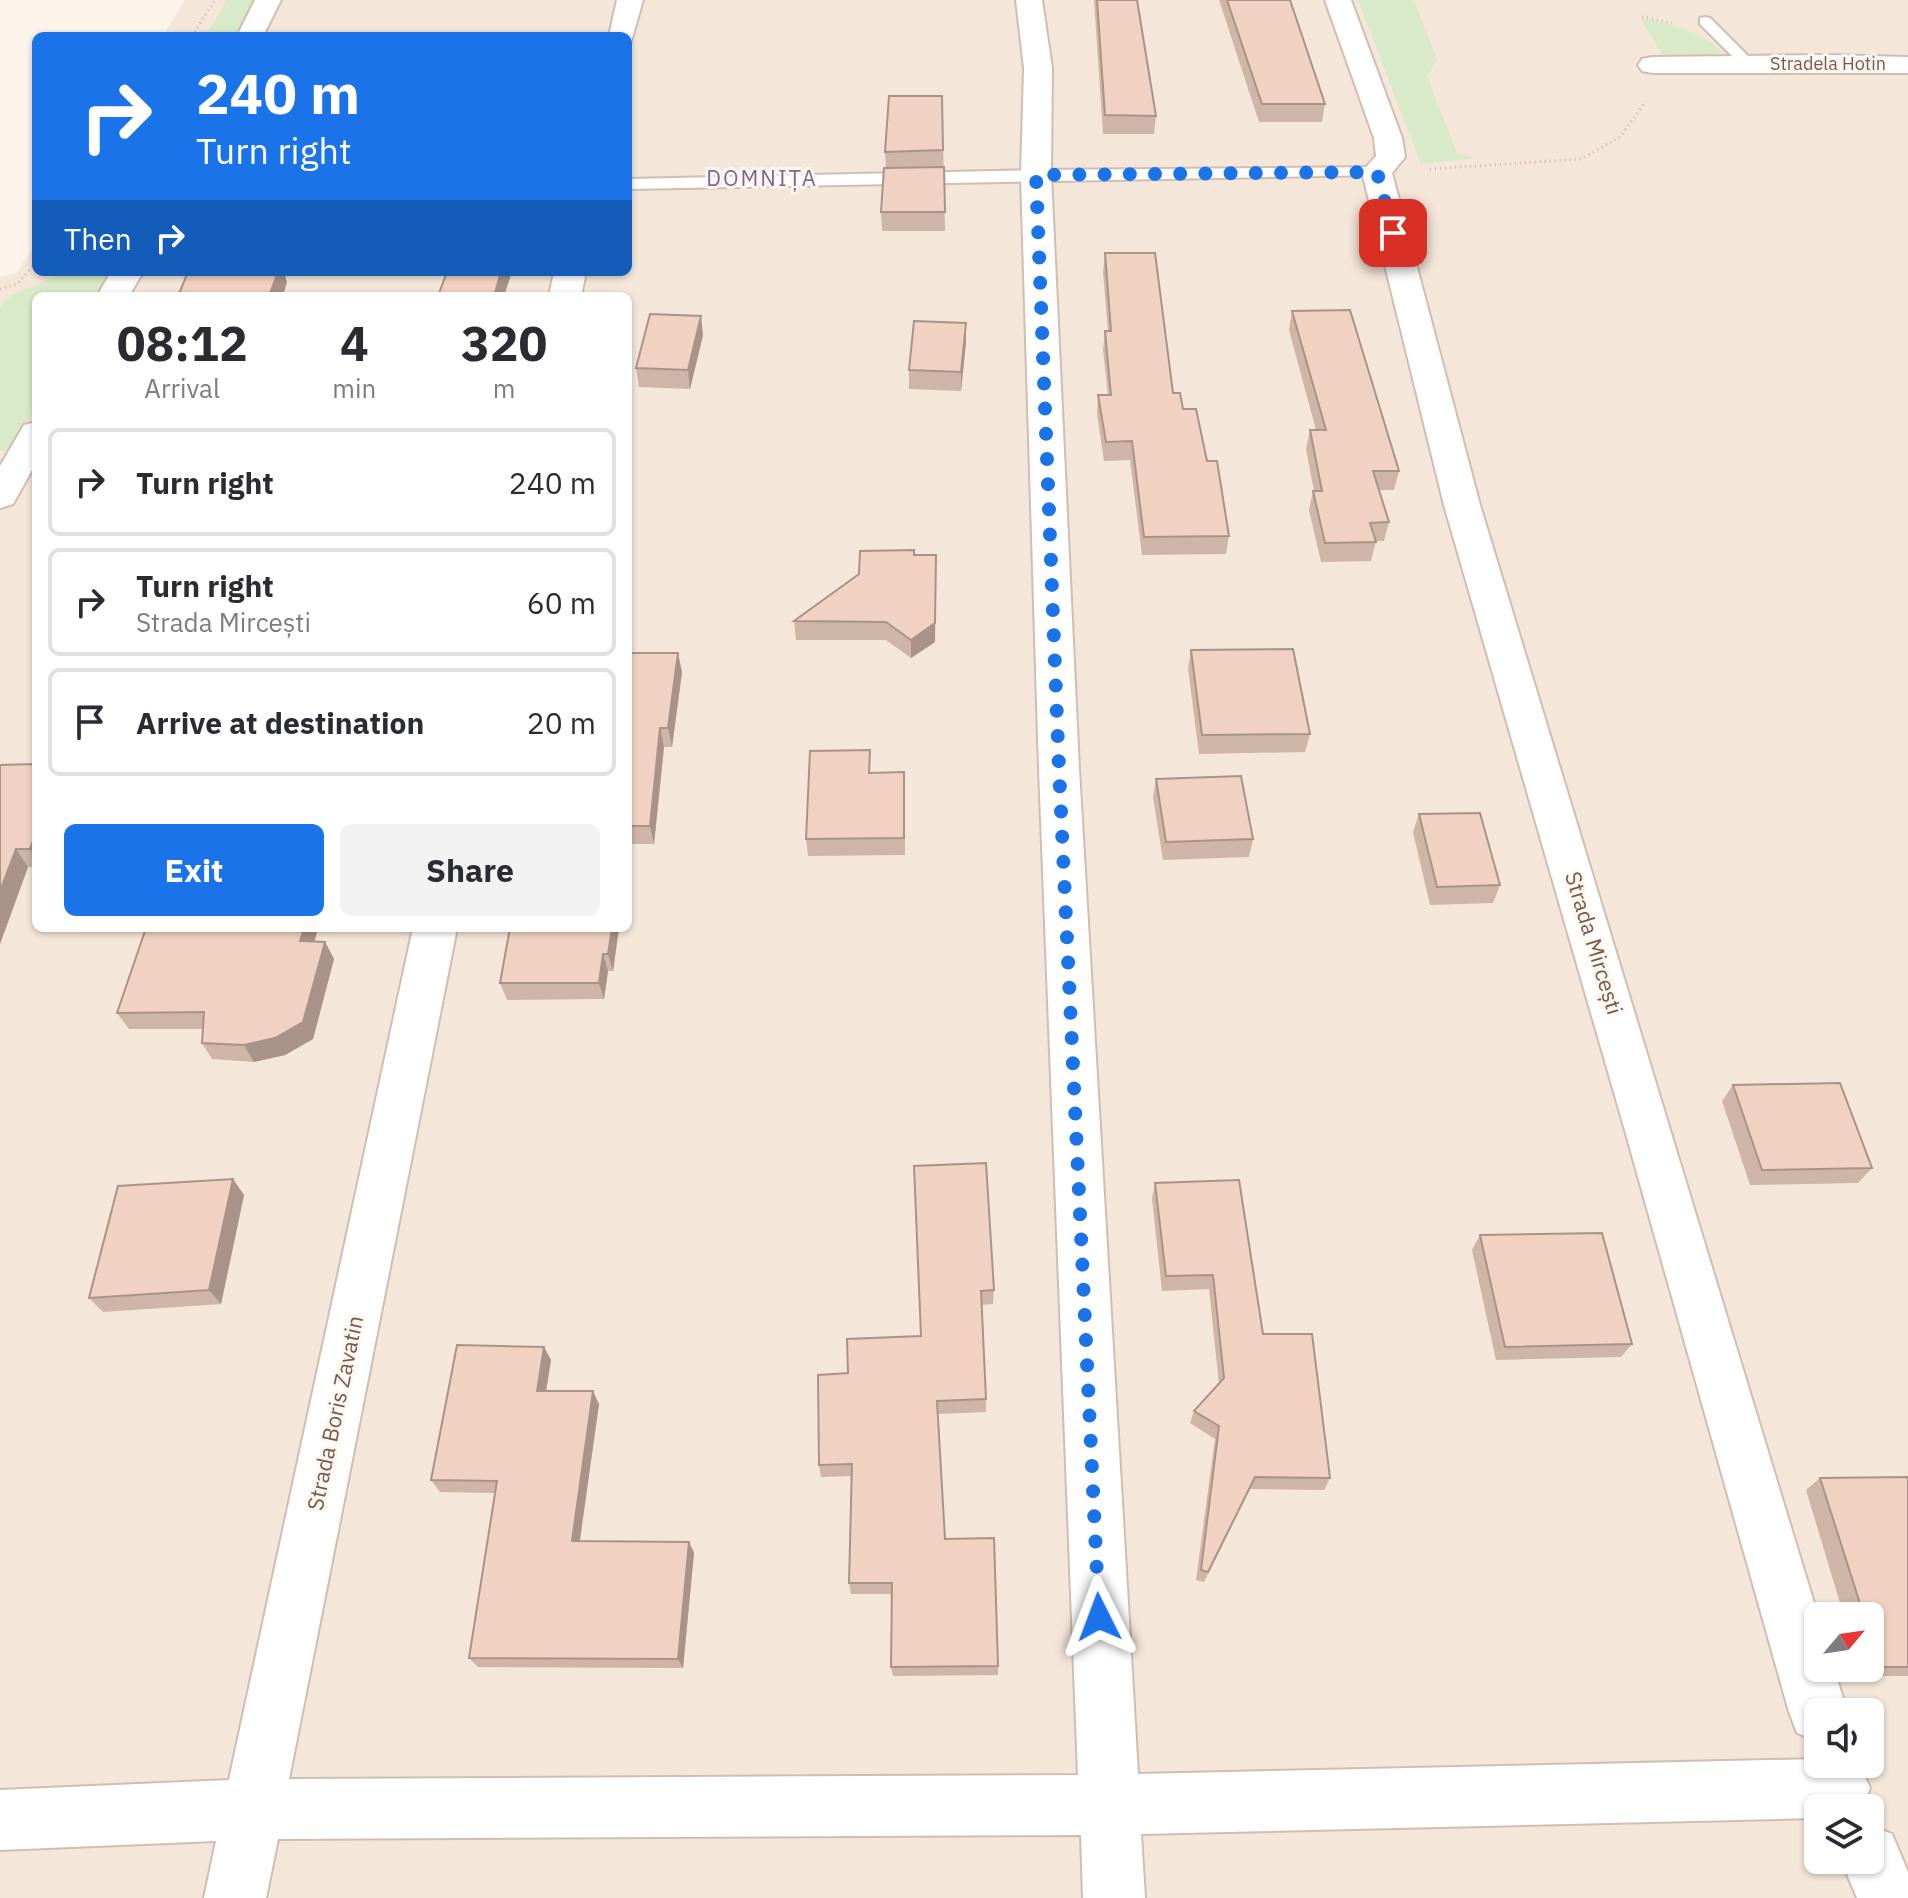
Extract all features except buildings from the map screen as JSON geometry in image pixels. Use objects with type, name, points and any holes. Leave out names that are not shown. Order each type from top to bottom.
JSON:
[{"type":"street","points":[[252,32],[268,0]]},
{"type":"street","points":[[623,32],[630,0]]},
{"type":"street","points":[[1029,0],[1038,68],[1036,175],[1059,769],[1107,1805],[1114,1898]]},
{"type":"street","points":[[1338,0],[1388,138],[1391,157],[1377,172]]},
{"type":"street","name":"Stradela Hotin","points":[[1652,65],[1908,65]]},
{"type":"street","name":"Strada Mircești","points":[[1377,172],[1462,505],[1644,1112],[1814,1698]]},
{"type":"street","points":[[5,480],[32,439]]},
{"type":"street","name":"Strada Boris Zavatin","points":[[235,1898],[434,932]]},
{"type":"street","points":[[0,1820],[253,1809],[1107,1805],[1841,1787]]},
{"type":"street","points":[[1878,1874],[1888,1898]]},
{"type":"lane","name":"Stradela Hotin","points":[[1705,21],[1748,64]]},
{"type":"lane","points":[[632,184],[1036,175],[1377,172]]},
{"type":"path","points":[[195,32],[215,0]]},
{"type":"path","points":[[1377,172],[1581,159],[1632,129],[1650,94],[1652,65]]},
{"type":"path","points":[[0,289],[17,284],[32,267]]},
{"type":"shaded area","points":[[185,0],[1908,0],[1908,1898],[0,1898],[0,277],[17,273],[32,249],[32,276],[632,276],[632,32],[165,32]]},
{"type":"green space","points":[[227,0],[256,0],[240,32],[207,32]]},
{"type":"green space","points":[[1358,0],[1414,0],[1437,60],[1427,76],[1457,153],[1475,158],[1421,164]]},
{"type":"green space","points":[[1641,19],[1684,29],[1706,39],[1721,51],[1712,59],[1663,55]]},
{"type":"green space","points":[[112,276],[102,292],[32,292],[32,414],[10,451],[0,451],[0,307],[11,296],[50,278]]},
{"type":"district","name":"DOMNIȚA","points":[[762,178]]},
{"type":"route","points":[[1099,1617],[1059,769],[1036,175],[1377,172],[1393,233]]}]
